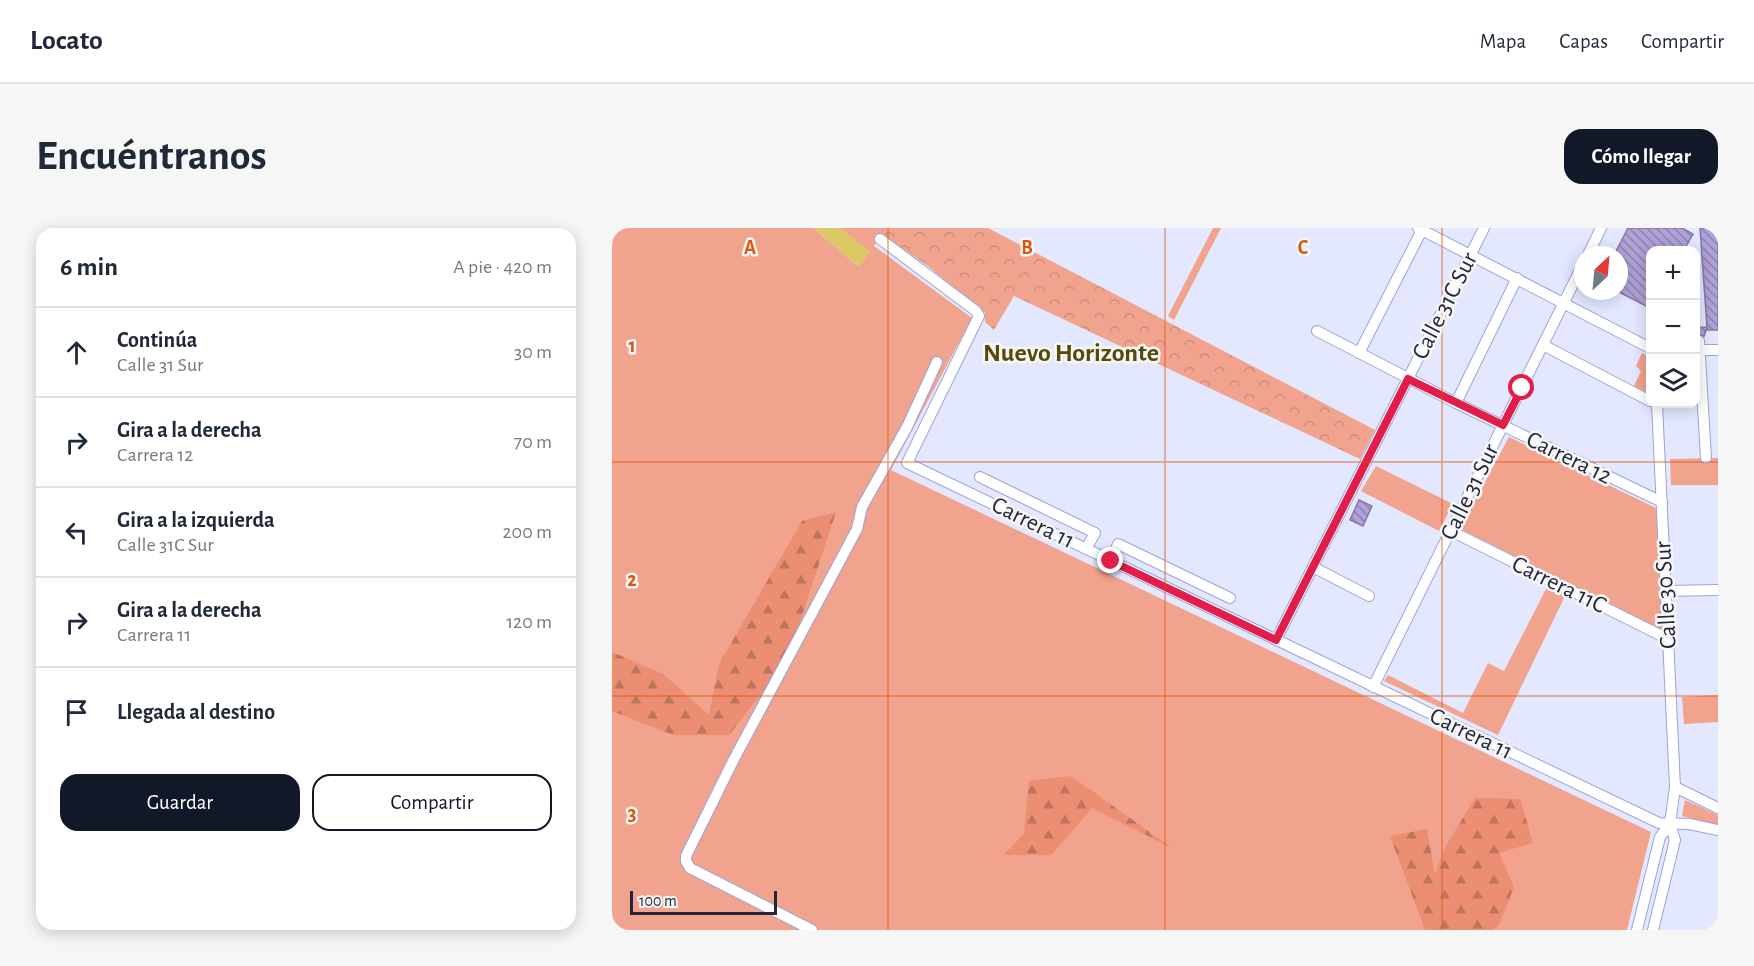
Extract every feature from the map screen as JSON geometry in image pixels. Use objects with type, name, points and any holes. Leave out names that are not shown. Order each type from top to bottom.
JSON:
[{"type":"street","name":"Calle 31C Sur","points":[[1276,640],[1484,228]]},
{"type":"street","points":[[1592,246],[1601,228]]},
{"type":"street","points":[[1359,353],[1420,229],[1646,346]]},
{"type":"street","name":"Carrera 11","points":[[880,239],[976,311],[979,316],[907,463],[1659,823],[1689,824],[1718,830]]},
{"type":"street","points":[[1456,403],[1517,278]]},
{"type":"street","name":"Calle 31 Sur","points":[[1373,687],[1574,282]]},
{"type":"street","name":"Carrera 12","points":[[1317,331],[1456,403],[1662,502]]},
{"type":"street","points":[[1543,345],[1646,399]]},
{"type":"street","points":[[1700,347],[1718,350]]},
{"type":"street","points":[[1699,354],[1706,458]]},
{"type":"street","points":[[813,930],[690,868],[686,856],[733,761],[857,529],[862,507],[907,427],[937,363]]},
{"type":"street","name":"Calle 30 Sur","points":[[1657,408],[1675,787],[1670,824]]},
{"type":"street","points":[[980,477],[1095,533],[1086,549]]},
{"type":"street","name":"Carrera 11C","points":[[1450,531],[1668,639]]},
{"type":"street","points":[[1111,561],[1118,544],[1230,598]]},
{"type":"street","points":[[1313,567],[1369,596]]},
{"type":"street","points":[[1666,591],[1718,590]]},
{"type":"street","points":[[1675,787],[1718,808]]},
{"type":"street","points":[[1637,930],[1660,837],[1670,824]]},
{"type":"street","points":[[1653,930],[1674,840],[1670,824]]},
{"type":"green space","points":[[612,228],[813,228],[859,267],[869,252],[840,228],[872,228],[879,237],[874,246],[972,318],[891,470],[1651,832],[1627,930],[612,930]]},
{"type":"green space","points":[[872,228],[988,228],[1375,430],[1360,459],[1014,296],[994,330],[985,322],[985,313],[929,267],[882,234],[879,237]]},
{"type":"green space","points":[[1213,228],[1221,228],[1174,320],[1168,316]]},
{"type":"green space","points":[[1642,353],[1646,355],[1646,392],[1634,386],[1641,371],[1636,366]]},
{"type":"green space","points":[[1509,437],[1658,509],[1662,630],[1460,529]]},
{"type":"green space","points":[[1718,458],[1718,485],[1671,485],[1670,459]]},
{"type":"green space","points":[[1376,466],[1453,504],[1439,531],[1361,491]]},
{"type":"green space","points":[[836,512],[787,661],[729,735],[673,735],[612,711],[612,652],[663,674],[709,715],[719,664],[802,521]]},
{"type":"green space","points":[[1548,585],[1566,594],[1498,735],[1384,681],[1388,675],[1463,713],[1488,663],[1504,671]]},
{"type":"green space","points":[[1718,695],[1718,722],[1684,724],[1682,697]]},
{"type":"green space","points":[[1071,776],[1172,848],[1092,808],[1051,855],[1003,855],[1024,834],[1029,781]]},
{"type":"green space","points":[[1475,798],[1520,799],[1533,843],[1499,853],[1514,887],[1499,925],[1493,930],[1425,930],[1390,836],[1427,829],[1435,875],[1444,849]]},
{"type":"green space","points":[[1685,800],[1718,815],[1718,825],[1682,816]]},
{"type":"shaded area","points":[[813,228],[840,228],[870,252],[859,267]]},
{"type":"building","points":[[1628,228],[1682,228],[1693,234],[1686,246],[1646,246],[1646,306],[1628,297],[1628,246],[1619,246]]},
{"type":"building","points":[[1700,228],[1718,228],[1718,330],[1707,330]]},
{"type":"building","points":[[1707,327],[1704,336],[1700,335],[1700,328]]},
{"type":"building","points":[[1359,500],[1372,506],[1363,526],[1350,520]]},
{"type":"district","name":"Nuevo Horizonte","points":[[1071,353]]},
{"type":"route","points":[[1111,561],[1276,640],[1408,379],[1503,425],[1522,388]]}]
